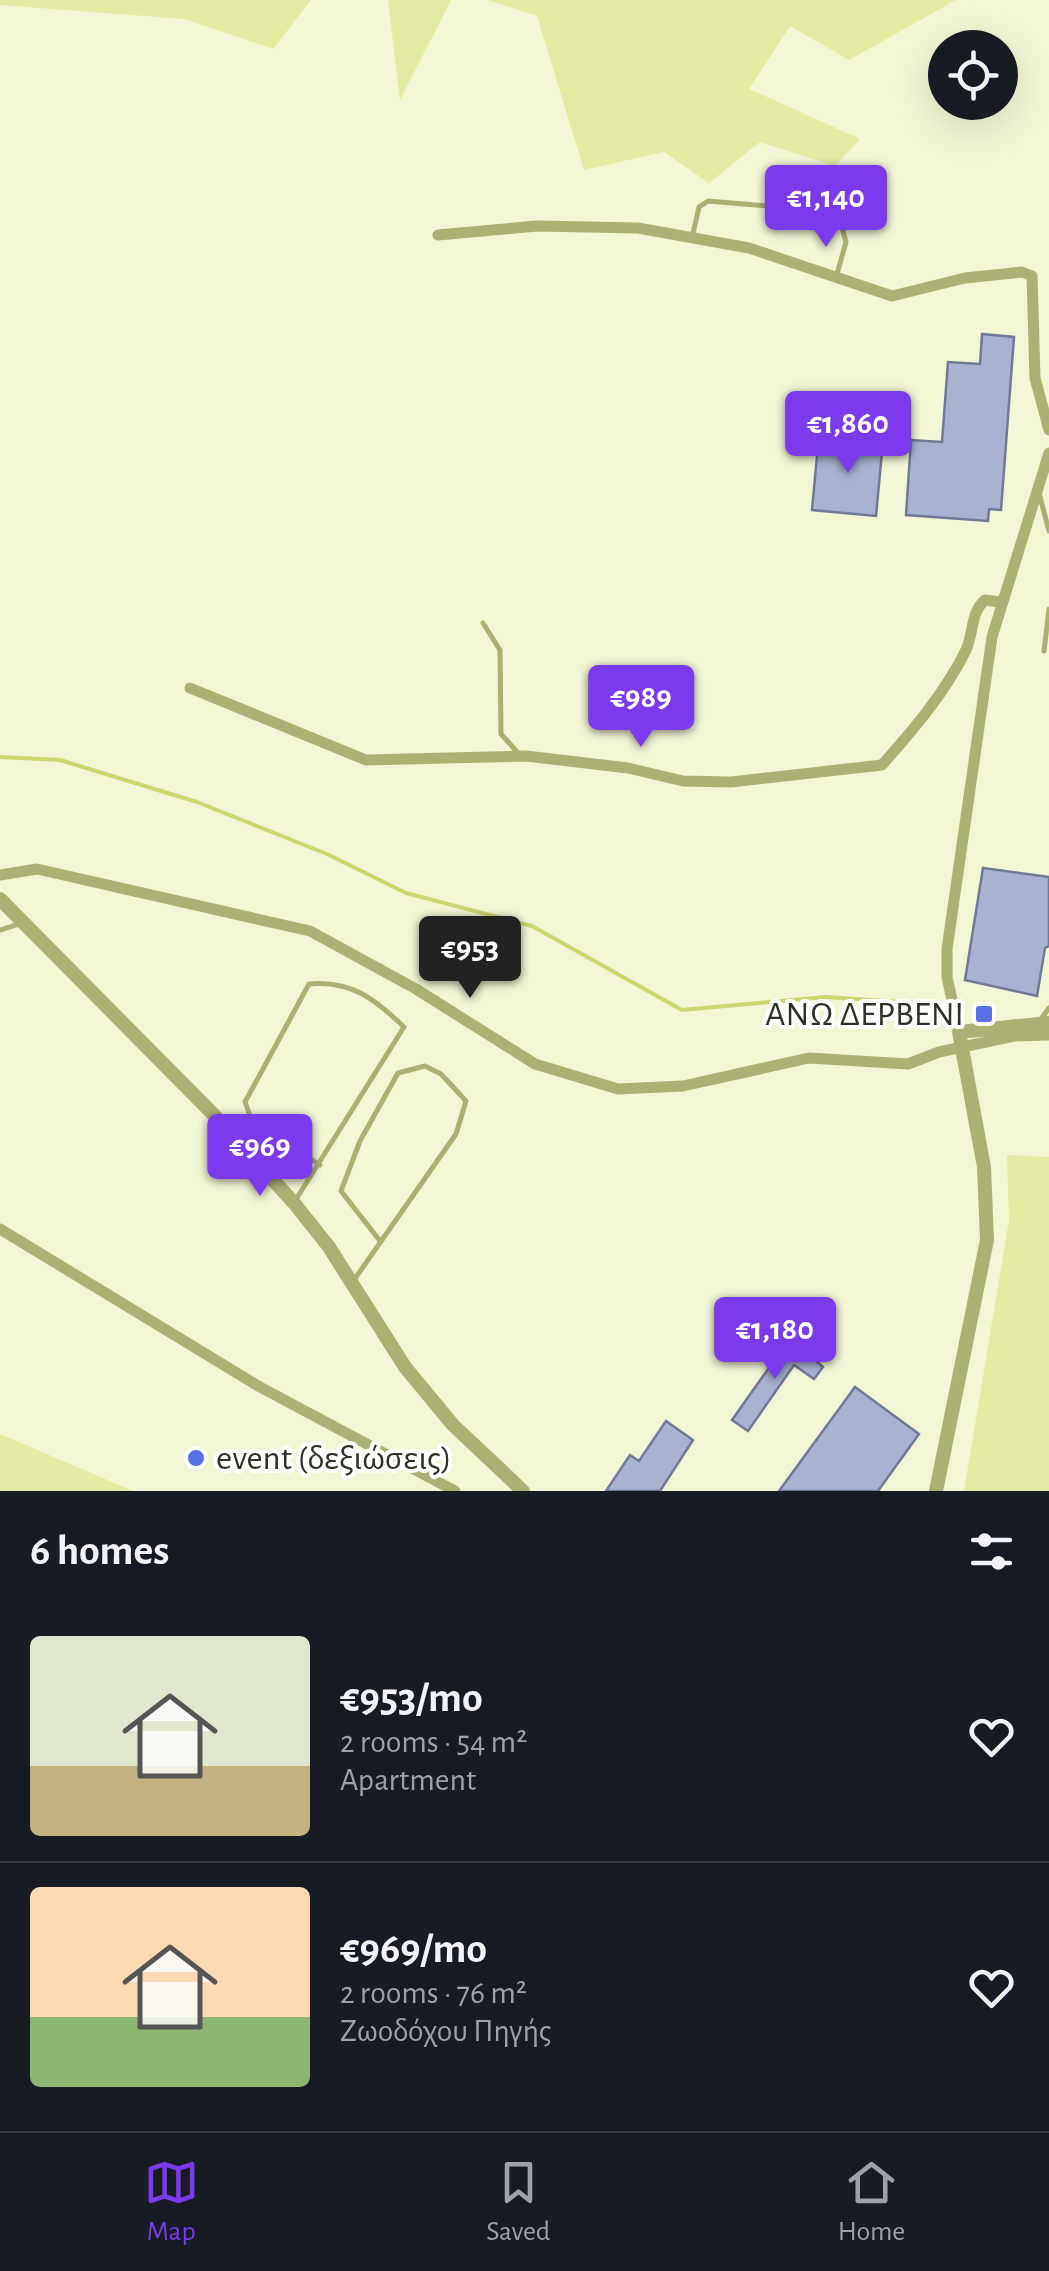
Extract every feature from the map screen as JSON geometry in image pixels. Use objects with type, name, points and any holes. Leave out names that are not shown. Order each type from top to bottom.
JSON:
[{"type":"street","points":[[438,234],[537,226],[638,228],[803,263],[892,296],[965,278],[1022,272],[1032,276],[1035,378],[1049,430]]},
{"type":"street","points":[[936,1491],[987,1240],[984,1168],[947,977],[947,950],[982,691],[1000,602],[1049,452]]},
{"type":"street","points":[[190,688],[366,760],[526,756],[628,768],[683,781],[731,782],[882,766],[919,723],[954,672],[968,646],[979,606],[986,600],[1000,602]]},
{"type":"street","points":[[0,876],[37,869],[310,931],[535,1064],[618,1090],[684,1086],[809,1058],[908,1064],[1046,1027]]},
{"type":"street","points":[[0,898],[294,1203],[353,1282],[405,1367],[453,1425],[522,1491]]},
{"type":"street","points":[[959,1032],[1046,1027]]},
{"type":"street","points":[[0,1229],[260,1387],[455,1491]]},
{"type":"lane","points":[[692,238],[699,207],[708,200],[838,212],[846,242],[836,277]]},
{"type":"lane","points":[[1038,490],[1049,531]]},
{"type":"lane","points":[[1044,651],[1049,608]]},
{"type":"lane","points":[[483,623],[500,650],[502,734],[506,743],[526,756]]},
{"type":"lane","points":[[0,930],[24,922]]},
{"type":"lane","points":[[294,1203],[320,1165],[404,1027],[370,994],[326,982],[309,984],[246,1102],[252,1121],[320,1165]]},
{"type":"lane","points":[[1046,1027],[1049,1008]]},
{"type":"lane","points":[[353,1282],[456,1134],[466,1101],[441,1074],[425,1066],[398,1072],[360,1140],[341,1191],[380,1241]]},
{"type":"green space","points":[[0,0],[311,0],[273,49],[184,19],[0,5]]},
{"type":"green space","points":[[388,0],[451,0],[400,100]]},
{"type":"green space","points":[[488,0],[956,0],[849,60],[790,26],[749,89],[860,139],[835,166],[760,142],[709,183],[664,152],[584,170],[537,16]]},
{"type":"green space","points":[[1007,1155],[1049,1157],[1049,1491],[964,1491],[1009,1220]]},
{"type":"green space","points":[[0,1434],[133,1491],[0,1491]]},
{"type":"building","points":[[982,334],[1014,337],[1001,510],[989,509],[988,521],[906,515],[911,440],[942,442],[948,362],[980,364]]},
{"type":"building","points":[[829,436],[883,441],[876,516],[812,510],[818,445],[828,446]]},
{"type":"building","points":[[983,868],[1049,877],[1049,946],[1045,948],[1037,996],[965,980]]},
{"type":"building","points":[[790,1338],[823,1367],[814,1379],[794,1365],[748,1431],[732,1420]]},
{"type":"building","points":[[855,1387],[919,1434],[878,1491],[779,1491]]},
{"type":"building","points":[[666,1421],[693,1440],[660,1491],[606,1491],[630,1455],[639,1461]]},
{"type":"waterway","points":[[0,757],[60,760],[197,802],[327,854],[406,893],[532,926],[682,1010],[826,997],[917,1003]]},
{"type":"place","name":"ΑΝΩ ΔΕΡΒΕΝΙ","points":[[984,1014]]},
{"type":"place","name":"event (δεξιώσεις)","points":[[196,1458]]}]
